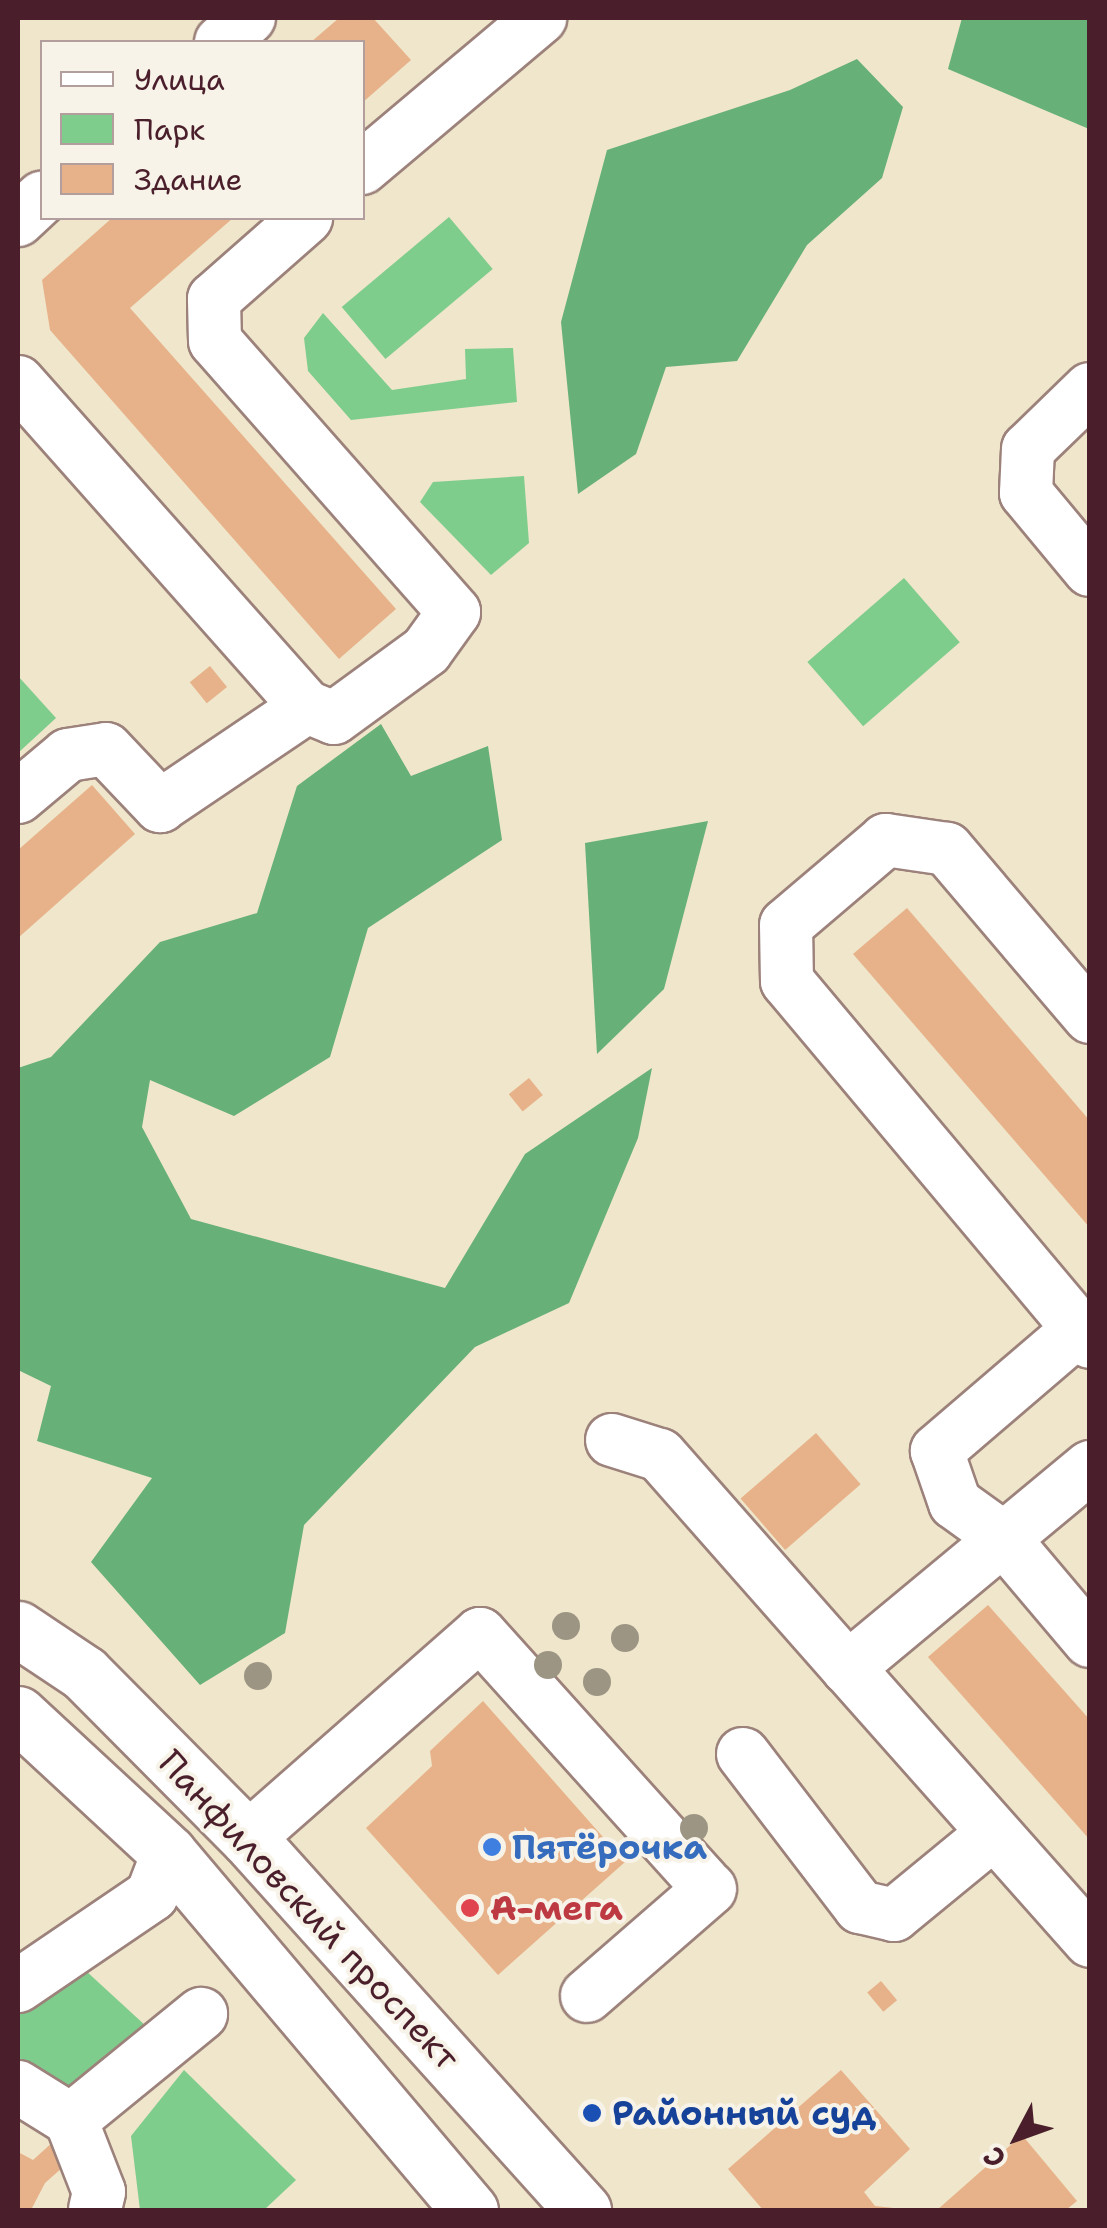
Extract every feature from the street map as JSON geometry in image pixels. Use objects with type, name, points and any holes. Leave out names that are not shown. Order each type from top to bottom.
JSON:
[{"type":"main road","points":[[18,1608],[84,1673]]},
{"type":"main road","name":"Панфиловский проспект","points":[[18,1629],[84,1673],[248,1838],[582,2210]]},
{"type":"main road","name":"Панфиловский проспект","points":[[18,1714],[168,1853],[470,2210]]},
{"type":"lane","points":[[223,40],[250,18]]},
{"type":"lane","points":[[365,165],[508,26]]},
{"type":"lane","points":[[18,220],[40,200]]},
{"type":"lane","points":[[18,382],[307,707],[334,718],[426,650],[454,612],[215,341],[214,299],[304,220]]},
{"type":"lane","points":[[1090,389],[1028,450],[1026,493],[1090,570]]},
{"type":"lane","points":[[18,798],[68,754],[106,749],[160,806],[307,707]]},
{"type":"lane","points":[[1090,1018],[947,850],[886,840],[786,925],[786,980],[1084,1336],[938,1452],[955,1503],[1002,1537],[1090,1641]]},
{"type":"lane","points":[[612,1440],[660,1455],[1090,1941]]},
{"type":"lane","points":[[848,1668],[1090,1467]]},
{"type":"lane","points":[[248,1838],[480,1634],[710,1890],[587,1996]]},
{"type":"lane","points":[[743,1754],[860,1907],[894,1915],[994,1833]]},
{"type":"lane","points":[[18,1986],[152,1896],[168,1853]]},
{"type":"lane","points":[[71,2120],[201,2014]]},
{"type":"lane","points":[[18,2087],[71,2120],[99,2192],[95,2210]]},
{"type":"green space","points":[[962,18],[1089,18],[1089,129],[948,69]]},
{"type":"green space","points":[[857,59],[903,107],[882,178],[807,245],[737,361],[666,367],[636,454],[578,494],[561,322],[607,150],[790,90]]},
{"type":"green space","points":[[449,217],[493,269],[385,359],[342,307]]},
{"type":"green space","points":[[323,313],[392,390],[466,379],[465,349],[513,348],[517,402],[351,420],[308,371],[304,338]]},
{"type":"green space","points":[[524,476],[529,543],[491,575],[420,502],[433,482]]},
{"type":"green space","points":[[904,578],[960,642],[863,726],[807,662]]},
{"type":"green space","points":[[18,676],[56,718],[18,753]]},
{"type":"green space","points":[[381,724],[411,776],[488,746],[502,840],[368,928],[330,1057],[234,1116],[150,1080],[142,1127],[191,1219],[445,1288],[525,1154],[652,1068],[638,1138],[569,1303],[475,1347],[304,1525],[285,1633],[200,1685],[91,1562],[152,1478],[37,1441],[51,1386],[18,1370],[18,1068],[51,1057],[160,942],[257,913],[297,786]]},
{"type":"green space","points":[[708,821],[664,989],[597,1054],[585,843]]},
{"type":"green space","points":[[73,1959],[147,2027],[65,2100],[18,2071],[18,2001]]},
{"type":"green space","points":[[184,2070],[296,2180],[264,2210],[140,2210],[131,2136]]},
{"type":"building","points":[[339,18],[373,18],[411,60],[365,100],[365,40],[313,40]]},
{"type":"building","points":[[110,220],[231,220],[130,308],[396,609],[339,659],[50,330],[42,280]]},
{"type":"building","points":[[210,666],[227,687],[207,703],[190,682]]},
{"type":"building","points":[[92,785],[135,834],[18,938],[18,850]]},
{"type":"building","points":[[907,908],[1090,1121],[1090,1228],[853,954]]},
{"type":"building","points":[[529,1078],[543,1095],[523,1111],[509,1094]]},
{"type":"building","points":[[816,1433],[861,1484],[785,1550],[741,1499]]},
{"type":"building","points":[[988,1605],[1090,1720],[1090,1840],[928,1657]]},
{"type":"building","points":[[483,1701],[625,1862],[498,1975],[366,1828],[432,1766],[430,1751]]},
{"type":"building","points":[[881,1981],[897,2000],[883,2012],[867,1993]]},
{"type":"building","points":[[841,2070],[910,2149],[864,2192],[875,2206],[912,2210],[763,2210],[728,2169]]},
{"type":"building","points":[[1022,2135],[1077,2201],[1066,2210],[937,2210]]},
{"type":"building","points":[[54,2141],[71,2160],[45,2183],[31,2210],[18,2210],[18,2152],[33,2160]]},
{"type":"place","name":"Пятёрочка","points":[[492,1847]]},
{"type":"place","name":"А-мега","points":[[470,1908]]},
{"type":"place","name":"Районный суд","points":[[592,2113]]}]
